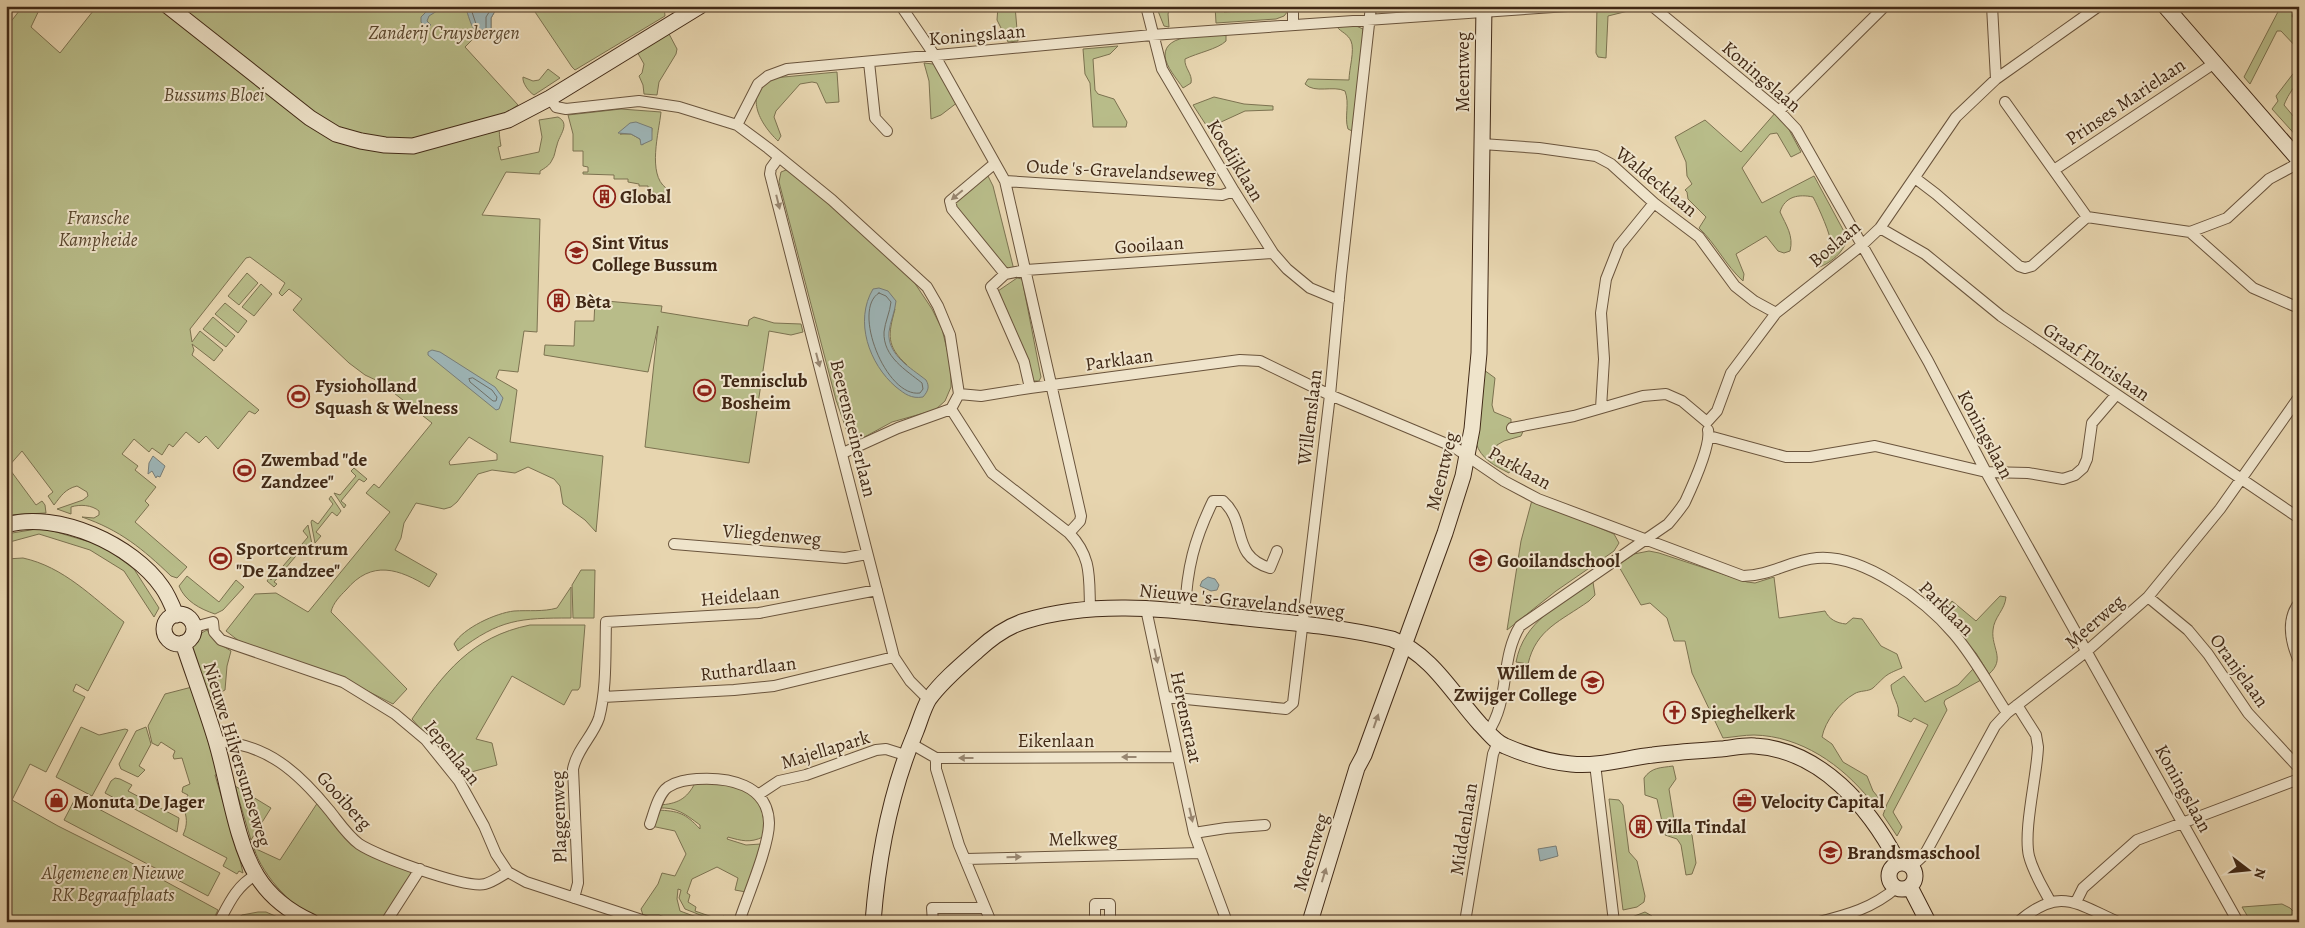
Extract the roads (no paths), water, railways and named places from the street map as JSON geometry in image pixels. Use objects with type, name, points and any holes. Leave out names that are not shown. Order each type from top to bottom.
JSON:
[{"type":"street","points":[[168,6],[310,118],[336,134],[361,141],[413,146],[508,120],[550,98],[700,6]]},
{"type":"street","points":[[901,6],[935,56],[1005,181],[1081,516],[1080,521],[1069,533]]},
{"type":"street","name":"Koedijklaan","points":[[1146,6],[1152,36],[1162,69],[1234,191],[1274,253],[1287,269],[1310,288],[1339,300]]},
{"type":"street","points":[[1293,6],[1293,24]]},
{"type":"street","name":"Willemslaan","points":[[1166,697],[1286,709],[1293,704],[1330,394],[1371,6]]},
{"type":"street","name":"Koningslaan","points":[[737,124],[758,84],[768,76],[787,69],[1293,24],[1370,21],[1483,10],[1568,6]]},
{"type":"street","name":"Koningslaan","points":[[1652,6],[1779,111],[1796,129],[1928,361],[1986,472],[2238,922]]},
{"type":"street","points":[[1779,111],[1886,6]]},
{"type":"street","points":[[1992,6],[1996,79]]},
{"type":"street","name":"Boslaan","points":[[1707,422],[1717,411],[1730,373],[1776,313],[1862,245],[1880,228],[1956,116],[1996,79],[2099,6]]},
{"type":"street","points":[[2006,102],[2087,217],[2190,232],[2227,218],[2269,179],[2299,162],[2216,62],[2165,6]]},
{"type":"street","name":"Meentweg","points":[[1310,922],[1357,768],[1364,755],[1445,533],[1463,476],[1467,456],[1480,353],[1483,10]]},
{"type":"street","points":[[869,62],[875,118],[887,131]]},
{"type":"street","name":"Prinses Marielaan","points":[[2054,170],[2216,62]]},
{"type":"street","points":[[550,98],[556,107],[566,109],[639,101],[679,107],[737,124],[832,200],[927,287],[938,306],[950,334],[959,394],[951,409],[898,428],[843,453]]},
{"type":"street","name":"Waldecklaan","points":[[1482,144],[1539,148],[1596,156],[1611,164],[1654,203],[1698,238],[1734,286],[1754,301],[1776,313]]},
{"type":"street","name":"Beerensteinerlaan","points":[[778,157],[771,168],[770,174],[894,657],[910,681],[929,700]]},
{"type":"street","points":[[994,164],[950,201],[952,209],[1005,274],[991,287],[1024,362],[1030,388]]},
{"type":"street","points":[[1915,178],[2019,266],[2025,268],[2032,266],[2087,217]]},
{"type":"street","name":"Oude 's-Gravelandseweg","points":[[1005,181],[1222,195],[1234,191]]},
{"type":"street","points":[[1601,408],[1604,359],[1601,313],[1606,279],[1619,246],[1654,203]]},
{"type":"street","name":"Graaf Florislaan","points":[[1880,228],[1925,254],[2001,316],[2299,518]]},
{"type":"street","points":[[2190,232],[2253,288],[2299,308]]},
{"type":"street","name":"Gooilaan","points":[[1005,274],[1026,270],[1274,253]]},
{"type":"street","name":"Parklaan","points":[[959,394],[981,396],[1240,360],[1260,361],[1330,394],[1454,446],[1504,481],[1538,499],[1645,541],[1743,576],[1760,576],[1788,564],[1816,558],[1831,558],[1867,568],[1911,593],[1954,634],[2007,713]]},
{"type":"street","points":[[1512,428],[1574,416],[1643,396],[1666,394],[1682,400],[1707,422],[1709,436],[1684,502],[1668,524],[1645,541]]},
{"type":"street","points":[[1709,436],[1786,457],[1810,457],[1874,446],[1986,472],[2028,472],[2063,479],[2075,475],[2083,468],[2087,458],[2092,423],[2116,395]]},
{"type":"street","name":"Meerweg","points":[[1905,864],[1925,854],[1986,741],[2007,713],[2087,651],[2148,597],[2220,509],[2299,397]]},
{"type":"street","points":[[873,922],[878,874],[889,817],[908,749],[929,700],[963,663],[989,640],[1022,621],[1090,608],[1087,560],[1079,544],[1069,533],[992,473],[951,409]]},
{"type":"street","points":[[1185,611],[1187,574],[1201,526],[1213,501],[1223,501],[1230,507],[1247,555],[1258,564],[1270,568],[1277,551]]},
{"type":"street","points":[[6,525],[52,519],[122,549],[138,562],[162,587],[176,615]]},
{"type":"street","name":"Middenlaan","points":[[1465,922],[1493,754],[1493,737],[1511,640],[1520,626],[1645,541]]},
{"type":"street","name":"Vliegdenweg","points":[[674,544],[845,558],[867,554]]},
{"type":"street","name":"Heidelaan","points":[[606,622],[759,613],[876,590]]},
{"type":"street","name":"Oranjelaan","points":[[2148,597],[2188,630],[2208,654],[2248,713],[2299,768]]},
{"type":"street","points":[[2299,603],[2293,616],[2291,629],[2292,646],[2299,661]]},
{"type":"street","name":"Nieuwe 's-Gravelandseweg","points":[[1090,608],[1185,611],[1377,636],[1405,644],[1442,676],[1466,708],[1493,737],[1550,762],[1572,765],[1595,764],[1653,755],[1754,746],[1782,751],[1811,762],[1831,775],[1862,807],[1905,864]]},
{"type":"street","name":"Herenstraat","points":[[1146,609],[1194,833],[1227,922]]},
{"type":"street","points":[[176,615],[186,616],[193,622],[194,627],[190,639],[183,643],[172,642],[166,634],[165,627],[167,621],[176,615]]},
{"type":"street","name":"Iepenlaan","points":[[194,627],[213,622],[214,632],[222,640],[343,682],[401,719],[426,740],[459,781],[484,826],[496,854],[508,872]]},
{"type":"street","name":"Plaggenweg","points":[[574,898],[578,883],[574,760],[598,720],[603,697],[606,622]]},
{"type":"street","name":"Nieuwe Hilversumseweg","points":[[183,643],[216,741],[246,854],[256,875],[268,892],[282,904],[312,922]]},
{"type":"street","name":"Ruthardlaan","points":[[603,697],[716,692],[774,686],[894,657]]},
{"type":"street","points":[[2017,705],[2036,735],[2038,747],[2028,827],[2028,853],[2036,877],[2050,901]]},
{"type":"street","name":"Gooiberg","points":[[216,741],[228,742],[263,752],[285,765],[306,782],[346,832],[359,844],[420,869],[471,884],[484,884],[508,872]]},
{"type":"street","points":[[908,749],[936,758],[936,769],[959,845],[991,922]]},
{"type":"street","name":"Majellapark","points":[[758,795],[779,781],[806,775],[876,750],[908,749]]},
{"type":"street","name":"Eikenlaan","points":[[936,758],[1177,757]]},
{"type":"street","points":[[1595,764],[1614,922]]},
{"type":"street","points":[[650,824],[658,802],[666,788],[681,780],[728,779],[740,782],[758,795],[766,807],[769,823],[766,842],[739,922]]},
{"type":"street","points":[[2076,902],[2083,888],[2137,840],[2299,779]]},
{"type":"street","points":[[1194,833],[1265,825]]},
{"type":"street","name":"Melkweg","points":[[966,858],[1201,853]]},
{"type":"street","points":[[1819,922],[1853,913],[1903,888],[1914,878],[1905,864],[1893,866],[1890,879],[1903,888],[1928,922]]},
{"type":"street","points":[[386,922],[420,869]]},
{"type":"street","points":[[508,872],[526,882],[648,922]]},
{"type":"street","name":"Nieuwe Hilversumseweg","points":[[219,922],[237,889],[243,882],[256,875]]},
{"type":"street","points":[[2018,922],[2050,901],[2062,899],[2076,902],[2118,922]]},
{"type":"street","points":[[1096,922],[1095,904],[1110,904],[1110,922]]},
{"type":"street","points":[[933,922],[932,908],[984,908]]},
{"type":"street","points":[[616,911],[617,922]]},
{"type":"water","points":[[432,6],[445,6],[429,16],[427,21],[431,25],[426,29],[421,22],[421,17]]},
{"type":"water","points":[[461,6],[498,6],[491,18],[491,31],[485,35],[477,33],[471,24],[466,9]]},
{"type":"water","points":[[636,122],[652,128],[652,140],[641,145],[640,139],[631,134],[618,133],[630,123]]},
{"type":"water","points":[[879,288],[888,291],[896,301],[889,340],[892,348],[901,360],[926,380],[928,389],[923,397],[912,397],[896,387],[878,366],[872,354],[867,341],[865,315],[867,301],[873,289]]},
{"type":"water","points":[[432,350],[440,352],[495,387],[503,398],[499,409],[496,410],[428,355],[428,352]]},
{"type":"water","points":[[153,456],[165,466],[160,477],[157,476],[156,478],[152,471],[148,474],[149,463]]},
{"type":"water","points":[[1208,577],[1215,579],[1219,585],[1217,590],[1211,591],[1200,586],[1202,581]]},
{"type":"water","points":[[1556,846],[1558,856],[1540,861],[1538,849]]},
{"type":"place","name":"Global","points":[[604,196]]},
{"type":"place","name":"Sint Vitus College Bussum","points":[[576,253]]},
{"type":"place","name":"Bèta","points":[[559,301]]},
{"type":"place","name":"Tennisclub Bosheim","points":[[705,391]]},
{"type":"place","name":"Fysioholland Squash & Welness","points":[[299,396]]},
{"type":"place","name":"Zwembad \"de Zandzee\"","points":[[245,470]]},
{"type":"place","name":"Sportcentrum \"De Zandzee\"","points":[[220,559]]},
{"type":"place","name":"Gooilandschool","points":[[1481,560]]},
{"type":"place","name":"Willem de Zwijger College","points":[[1593,683]]},
{"type":"place","name":"Spieghelkerk","points":[[1675,712]]},
{"type":"place","name":"Monuta De Jager","points":[[57,801]]},
{"type":"place","name":"Velocity Capital","points":[[1745,801]]},
{"type":"place","name":"Villa Tindal","points":[[1640,826]]},
{"type":"place","name":"Brandsmaschool","points":[[1831,852]]},
{"type":"park label","name":"Zanderij Cruysbergen","points":[[444,32]]},
{"type":"park label","name":"Bussums Bloei","points":[[214,94]]},
{"type":"park label","name":"Fransche Kampheide","points":[[98,228]]},
{"type":"park label","name":"Algemene en Nieuwe RK Begraafplaats","points":[[113,883]]}]
